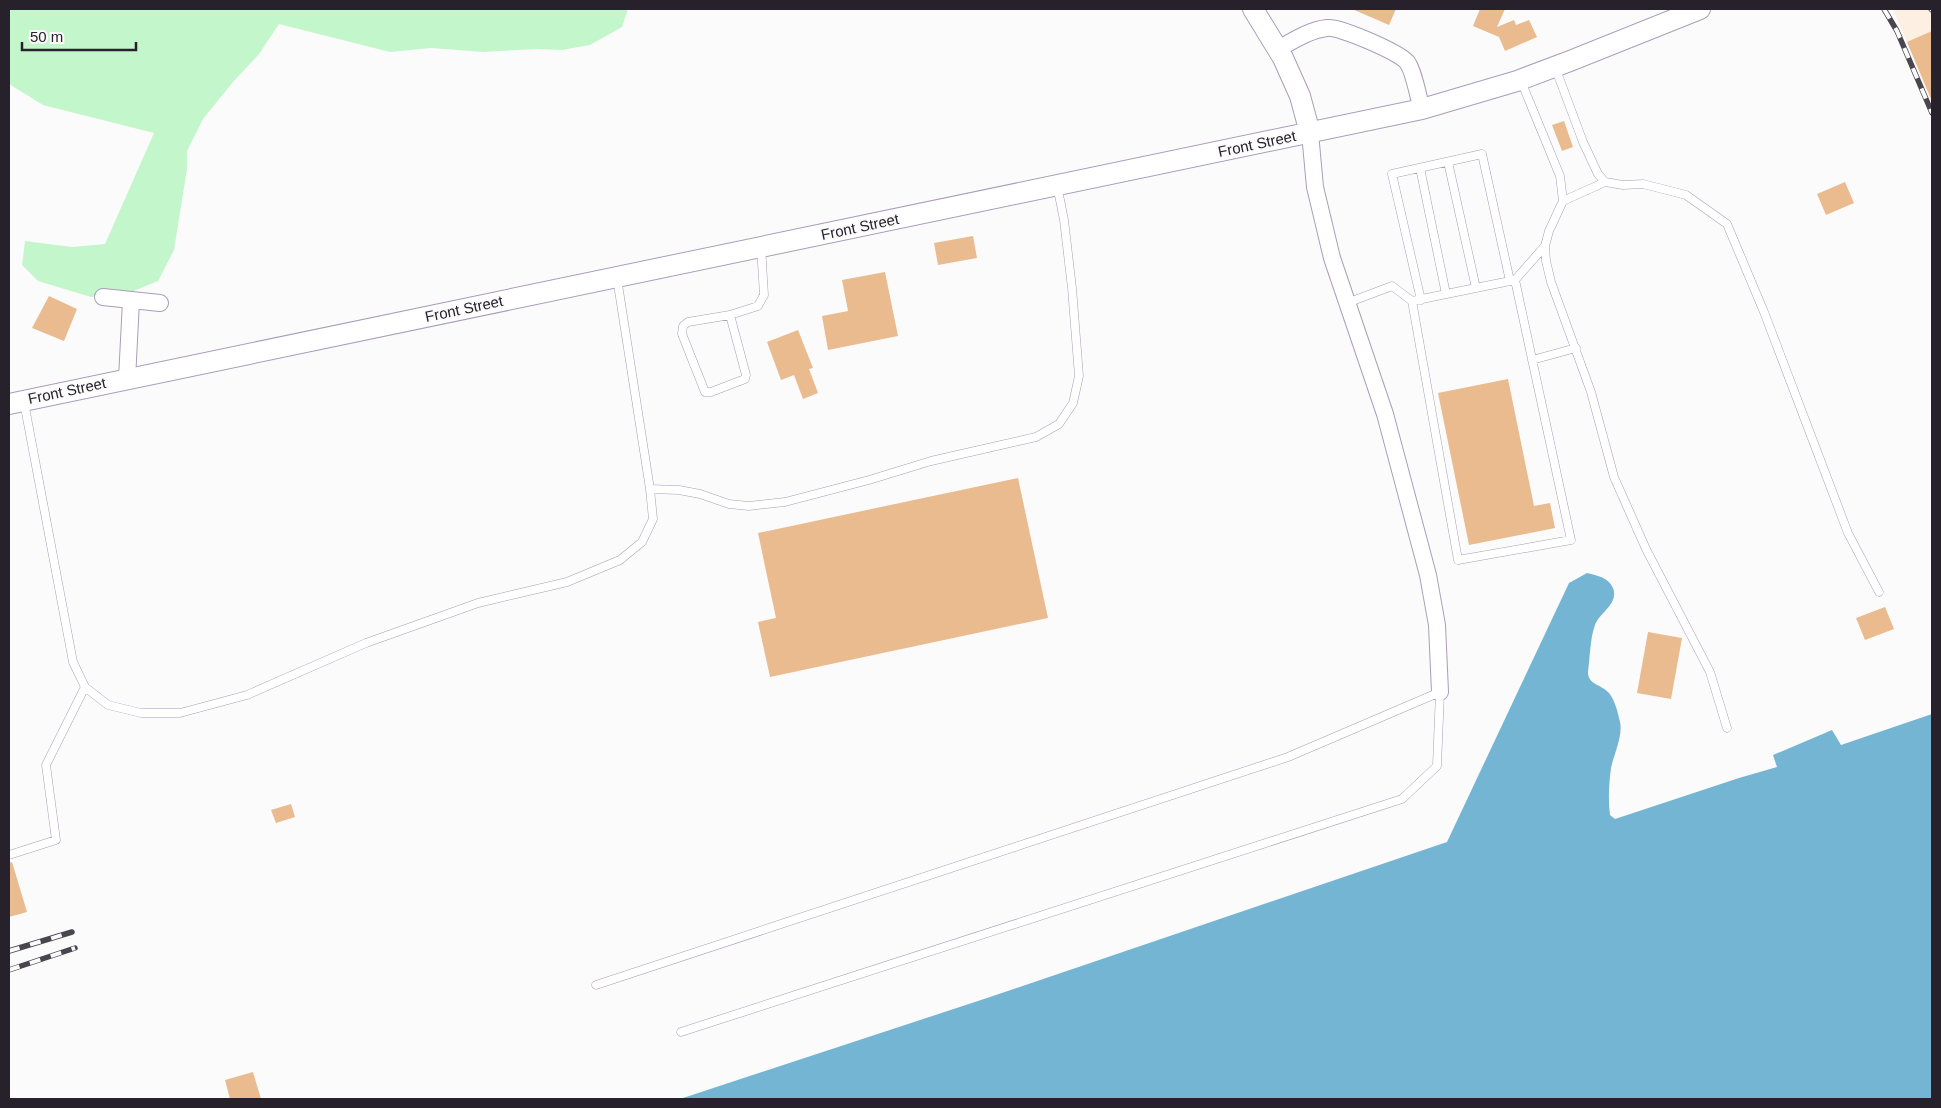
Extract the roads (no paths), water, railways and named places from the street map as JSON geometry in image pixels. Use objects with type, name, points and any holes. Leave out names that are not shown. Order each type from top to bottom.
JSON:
[{"type":"street","points":[[1253,9],[1278,49],[1300,96],[1310,133],[1316,187],[1332,258],[1385,414],[1428,575],[1438,625],[1440,692]]},
{"type":"street","name":"Front Street","points":[[16,402],[1422,109],[1555,67],[1700,9]]},
{"type":"street","points":[[1278,49],[1312,31],[1328,27],[1343,31],[1398,54],[1408,63],[1422,109]]},
{"type":"street","points":[[103,297],[160,303]]},
{"type":"street","points":[[127,379],[131,301]]},
{"type":"lane","points":[[1555,67],[1583,142],[1598,174],[1605,182]]},
{"type":"lane","points":[[1520,79],[1560,176],[1563,202],[1549,231],[1545,246],[1551,282],[1591,392],[1614,477],[1646,549],[1710,672],[1727,728]]},
{"type":"lane","points":[[1347,302],[1392,286],[1412,301],[1458,560],[1571,540],[1532,360],[1482,154],[1392,174],[1421,300]]},
{"type":"lane","points":[[1448,162],[1476,288]]},
{"type":"lane","points":[[1420,168],[1446,294]]},
{"type":"lane","points":[[1563,202],[1605,182],[1624,185],[1643,184],[1686,195],[1727,224],[1764,312],[1848,533],[1879,592]]},
{"type":"lane","points":[[650,489],[679,490],[700,494],[729,504],[749,506],[785,502],[869,480],[931,461],[1036,437],[1059,424],[1073,403],[1079,376],[1072,288],[1064,220],[1057,185]]},
{"type":"lane","points":[[1412,301],[1513,281],[1545,246]]},
{"type":"lane","points":[[730,315],[746,375],[744,379],[711,392],[705,392],[682,334],[683,326],[688,322],[730,315],[758,306],[764,295],[762,247]]},
{"type":"lane","points":[[16,402],[73,662],[85,687],[108,705],[141,713],[180,713],[247,695],[366,643],[478,603],[567,582],[620,560],[642,542],[652,519],[650,489],[616,278]]},
{"type":"lane","points":[[1532,360],[1576,348]]},
{"type":"lane","points":[[9,855],[56,840],[46,765],[85,687]]},
{"type":"lane","points":[[596,985],[1288,757],[1440,692],[1437,766],[1402,799],[681,1032]]},
{"type":"water","points":[[1587,573],[1605,579],[1611,584],[1614,594],[1611,603],[1597,620],[1593,630],[1588,672],[1590,680],[1606,690],[1611,696],[1621,727],[1611,768],[1609,786],[1610,815],[1615,819],[1777,767],[1773,755],[1832,730],[1841,745],[1932,714],[1932,1099],[680,1099],[987,998],[1447,842],[1569,583]]},
{"type":"railway","points":[[1884,9],[1897,31],[1932,113]]},
{"type":"railway","points":[[9,951],[72,932]]},
{"type":"railway","points":[[9,970],[75,948]]}]
